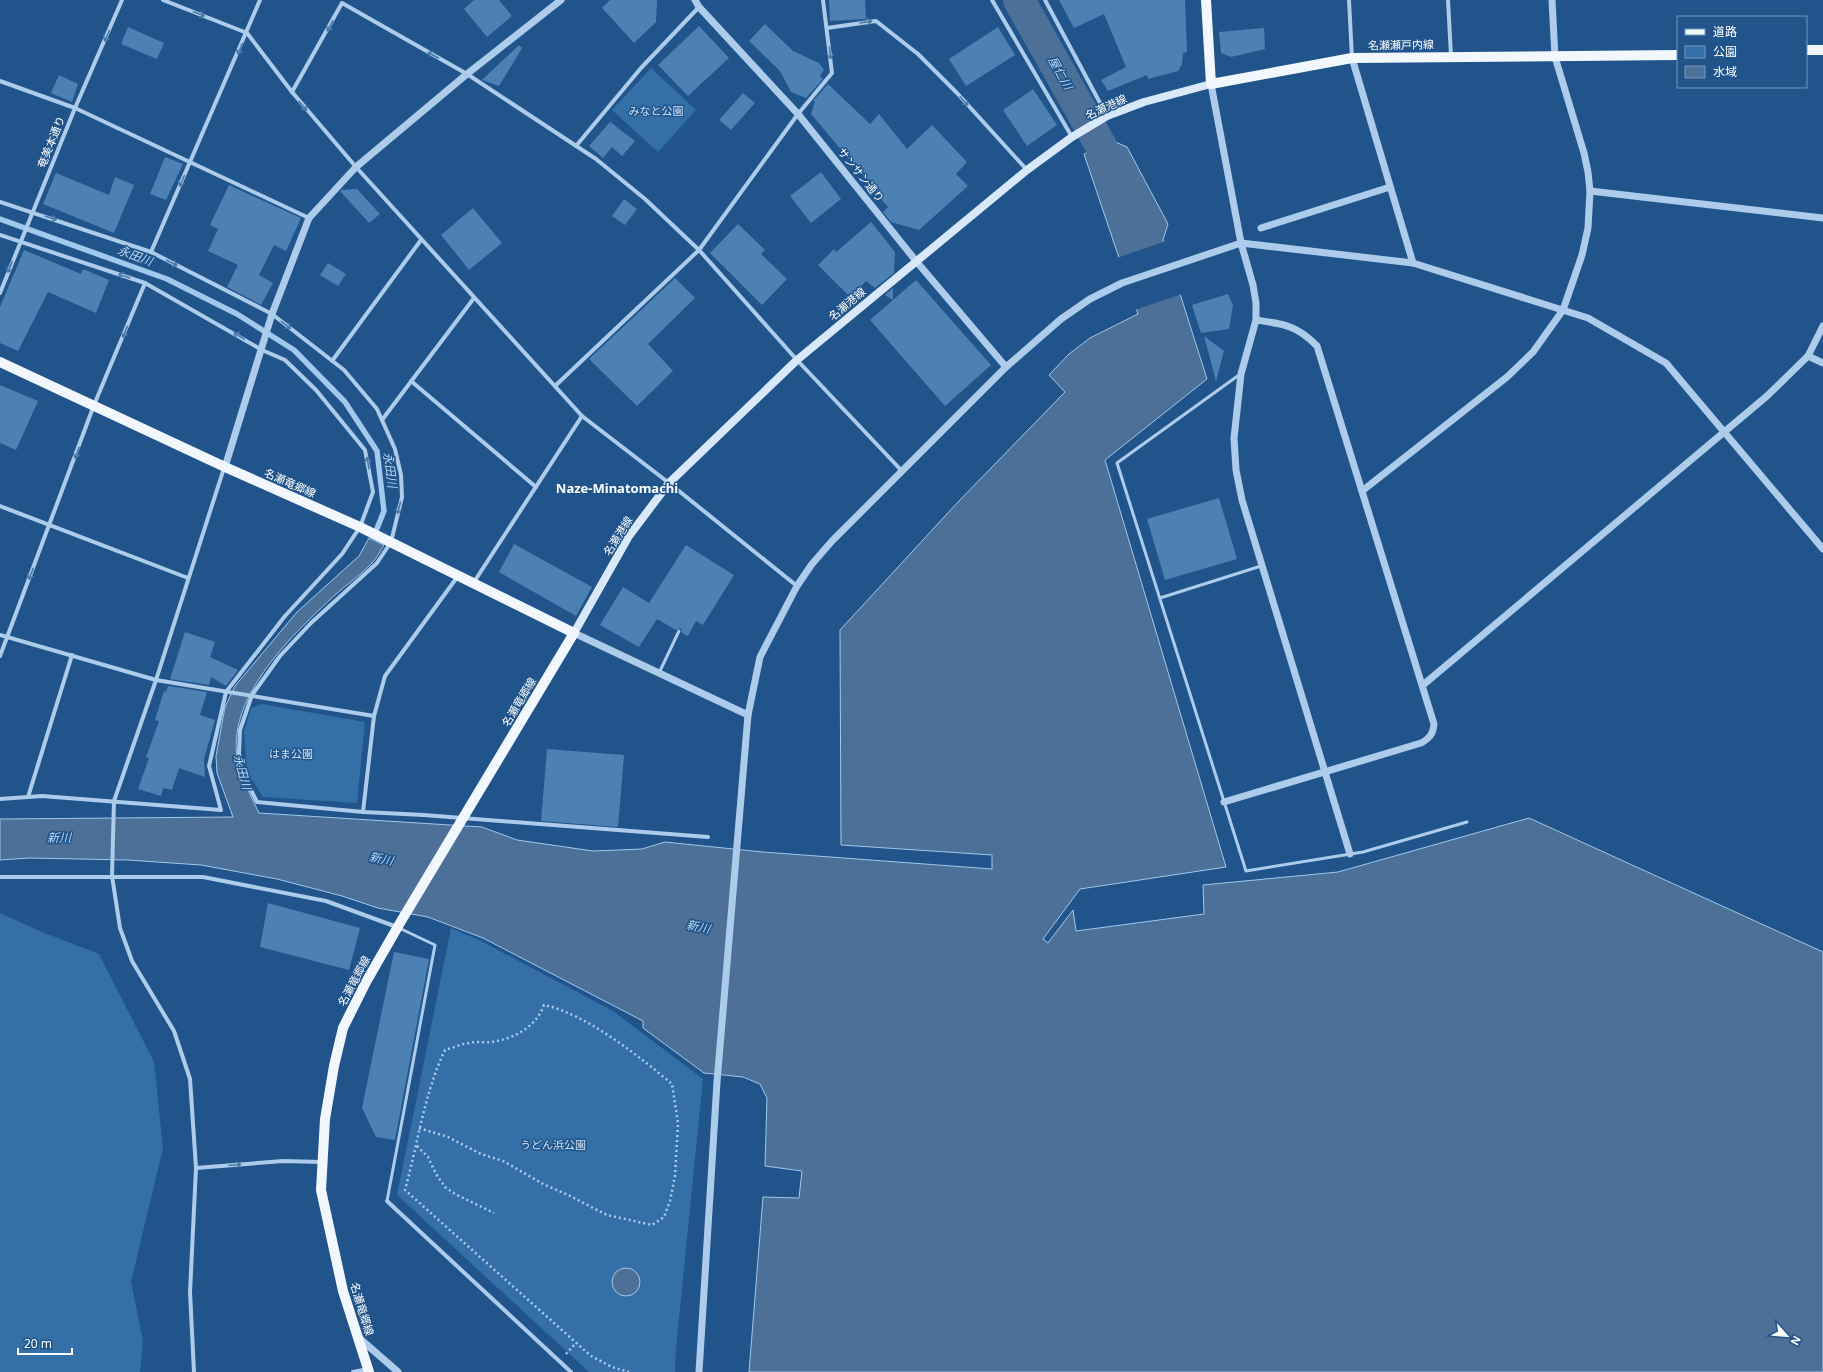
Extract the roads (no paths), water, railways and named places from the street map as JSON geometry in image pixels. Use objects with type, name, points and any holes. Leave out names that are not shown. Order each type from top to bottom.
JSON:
[{"type":"main road","points":[[1206,0],[1211,84]]},
{"type":"main road","points":[[1807,50],[1823,50]]},
{"type":"main road","name":"名瀬瀬戸内線","points":[[1211,84],[1352,58],[1677,55]]},
{"type":"main road","name":"名瀬港線","points":[[574,633],[629,536],[669,483],[797,360],[1027,170],[1074,136],[1104,118],[1144,102],[1211,84]]},
{"type":"main road","name":"名瀬竜郷線","points":[[0,362],[225,467],[360,527],[574,633],[398,925],[366,982],[343,1028],[334,1066],[325,1119],[321,1190],[343,1291],[368,1371]]},
{"type":"street","name":"奄美本通り","points":[[0,293],[75,108],[122,0]]},
{"type":"street","points":[[162,0],[247,33],[292,92],[356,167],[582,416],[669,483],[797,586]]},
{"type":"street","points":[[151,252],[260,0]]},
{"type":"street","points":[[194,1372],[190,1292],[196,1168],[190,1079],[174,1031],[132,961],[120,928],[112,876],[114,802],[156,680],[225,467],[272,314],[309,218],[356,167],[467,74],[561,0]]},
{"type":"street","name":"サンサン通り","points":[[695,0],[699,7],[798,114],[916,261],[1006,367]]},
{"type":"street","points":[[555,386],[699,250],[798,114],[832,73],[823,0]]},
{"type":"street","points":[[992,0],[1074,136]]},
{"type":"street","points":[[1045,0],[1104,118]]},
{"type":"street","points":[[1349,0],[1352,58],[1413,263]]},
{"type":"street","points":[[1448,0],[1451,56]]},
{"type":"street","points":[[1362,491],[1507,377],[1533,352],[1563,310],[1582,255],[1588,228],[1590,191],[1584,153],[1555,57],[1552,0]]},
{"type":"street","points":[[292,92],[342,3],[467,74],[596,159],[645,199],[699,250],[797,360],[901,470]]},
{"type":"street","points":[[576,146],[642,68],[699,7]]},
{"type":"street","points":[[827,28],[876,21],[918,54],[957,93],[1027,170]]},
{"type":"street","points":[[0,81],[75,108],[309,218]]},
{"type":"street","points":[[1211,84],[1241,243],[1253,285],[1256,303],[1256,320],[1241,374],[1234,438],[1236,470],[1242,500],[1350,854]]},
{"type":"street","points":[[1261,228],[1390,187]]},
{"type":"street","points":[[1590,191],[1823,218]]},
{"type":"street","points":[[0,202],[151,252],[272,314],[344,370],[377,410],[395,449],[401,475],[402,497],[391,542],[377,563],[311,623],[280,656],[252,695],[240,730],[239,753],[241,770],[257,802],[363,812],[424,815],[461,822],[708,837]]},
{"type":"street","points":[[0,235],[145,283],[262,350],[285,360],[316,390],[365,450],[373,492],[360,527],[342,554],[285,616],[226,692],[209,766],[221,810],[42,796],[0,799]]},
{"type":"street","points":[[332,361],[422,240]]},
{"type":"street","points":[[699,1372],[718,1082],[736,844],[748,715],[760,657],[797,586],[812,564],[832,541],[901,470],[1006,367],[1061,319],[1090,299],[1122,283],[1241,243],[1413,263],[1588,318],[1666,363],[1823,549]]},
{"type":"street","points":[[0,656],[94,405],[145,283]]},
{"type":"street","points":[[382,420],[474,298]]},
{"type":"street","points":[[1224,802],[1421,743],[1428,740],[1433,733],[1434,724],[1317,346],[1306,334],[1286,324],[1256,320]]},
{"type":"street","points":[[1422,685],[1767,396],[1808,356],[1823,326]]},
{"type":"street","points":[[1808,356],[1823,363]]},
{"type":"street","points":[[411,381],[536,487]]},
{"type":"street","points":[[474,583],[582,416]]},
{"type":"street","points":[[0,506],[188,578]]},
{"type":"street","points":[[363,812],[374,716],[385,676],[459,575]]},
{"type":"street","points":[[574,633],[748,715]]},
{"type":"street","points":[[0,635],[156,680],[374,716]]},
{"type":"street","points":[[28,797],[72,655]]},
{"type":"street","points":[[0,877],[203,877],[326,901],[398,925]]},
{"type":"street","points":[[196,1168],[283,1161],[323,1162]]},
{"type":"street","points":[[387,1201],[571,1372]]},
{"type":"street","points":[[357,1336],[398,1372]]},
{"type":"street","points":[[353,1372],[368,1371]]},
{"type":"lane","points":[[1241,374],[1117,463],[1246,871],[1363,852],[1467,822]]},
{"type":"lane","points":[[1160,598],[1263,566]]},
{"type":"lane","points":[[659,673],[679,631]]},
{"type":"lane","points":[[387,1201],[435,945],[398,925]]},
{"type":"water","name":"新川","points":[[1113,141],[1127,147],[1168,224],[1163,240],[1207,379],[1105,460],[1226,867],[1080,889],[1043,939],[1048,943],[1073,910],[1076,931],[1204,914],[1203,885],[1338,872],[1529,818],[1823,952],[1823,1372],[749,1372],[763,1197],[799,1198],[802,1171],[765,1166],[767,1098],[760,1084],[743,1077],[704,1073],[643,1028],[643,1021],[483,938],[428,917],[378,908],[342,896],[277,879],[201,865],[128,860],[29,858],[0,860],[0,819],[233,817],[217,773],[216,756],[225,707],[235,686],[297,612],[359,556],[369,538],[384,545],[375,559],[363,572],[319,610],[284,646],[268,666],[254,688],[243,710],[237,733],[238,763],[259,813],[482,827],[517,840],[593,851],[642,849],[665,842],[763,852],[992,869],[992,855],[841,845],[840,630],[958,502],[1065,392],[1049,375],[1069,354],[1090,338],[1138,314],[1084,154]]},
{"type":"water","points":[[626,1268],[636,1272],[640,1282],[636,1292],[626,1296],[616,1292],[612,1282],[616,1272]]},
{"type":"waterway","name":"屋仁川","points":[[1019,0],[1101,146]]},
{"type":"waterway","name":"永田川","points":[[0,219],[167,279],[237,314],[294,350],[345,402],[377,451],[384,511],[374,536]]},
{"type":"district","name":"Naze-Minatomachi","points":[[617,488]]},
{"type":"park label","name":"みなと公園","points":[[656,111]]},
{"type":"park label","name":"はま公園","points":[[291,754]]},
{"type":"park label","name":"うどん浜公園","points":[[553,1145]]}]
